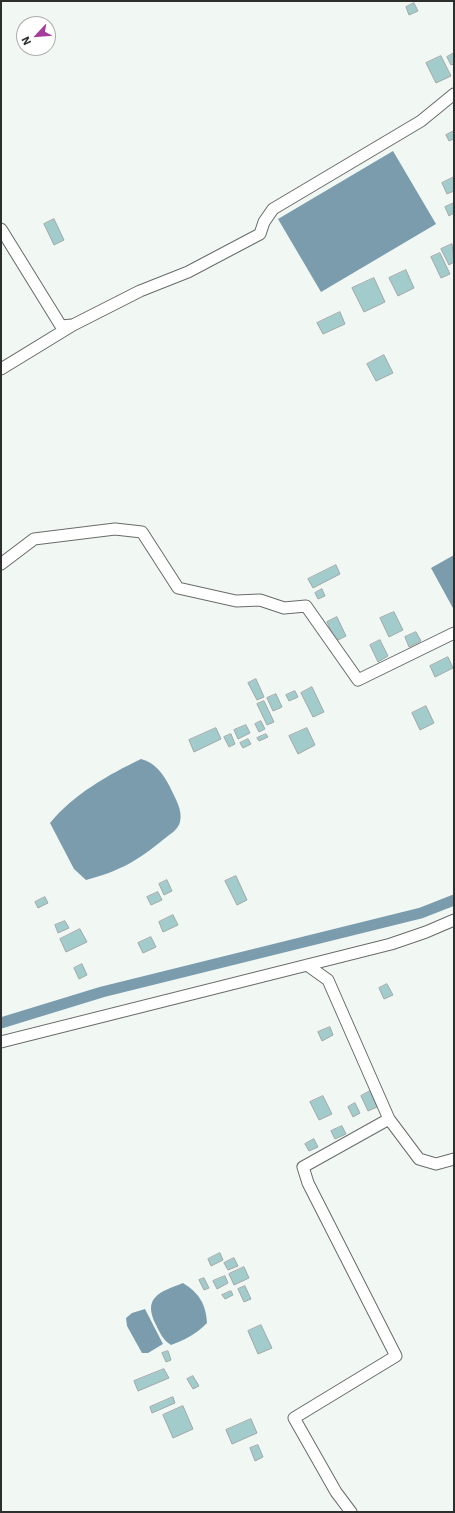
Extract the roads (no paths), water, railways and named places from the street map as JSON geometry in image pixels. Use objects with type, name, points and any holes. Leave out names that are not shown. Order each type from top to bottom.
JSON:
[{"type":"street","points":[[1,369],[72,325],[140,291],[188,272],[260,234],[264,222],[273,209],[420,121],[454,94]]},
{"type":"street","points":[[1,229],[61,326],[72,325]]},
{"type":"street","points":[[1,564],[34,539],[114,529],[142,532],[178,588],[236,601],[260,600],[284,608],[306,606],[358,680],[454,633]]},
{"type":"street","points":[[1,1042],[391,944],[426,932],[454,920]]},
{"type":"street","points":[[307,965],[328,980],[389,1120],[419,1159],[436,1164],[454,1159]]},
{"type":"street","points":[[351,1512],[336,1492],[294,1418],[396,1356],[308,1183],[303,1167],[389,1120]]},
{"type":"water","points":[[393,151],[436,224],[321,292],[278,219]]},
{"type":"water","points":[[454,555],[454,610],[431,568]]},
{"type":"water","points":[[141,759],[151,763],[162,773],[179,809],[181,818],[179,825],[176,830],[154,847],[128,864],[109,873],[86,880],[74,869],[50,823],[70,803],[92,786]]},
{"type":"water","points":[[183,1283],[189,1287],[201,1300],[205,1310],[207,1323],[190,1336],[171,1345],[164,1339],[152,1316],[152,1302],[167,1289]]},
{"type":"water","points":[[145,1309],[163,1344],[148,1353],[142,1353],[127,1326],[126,1318],[132,1313]]},
{"type":"waterway","points":[[1,1023],[102,992],[421,913],[454,900]]}]
